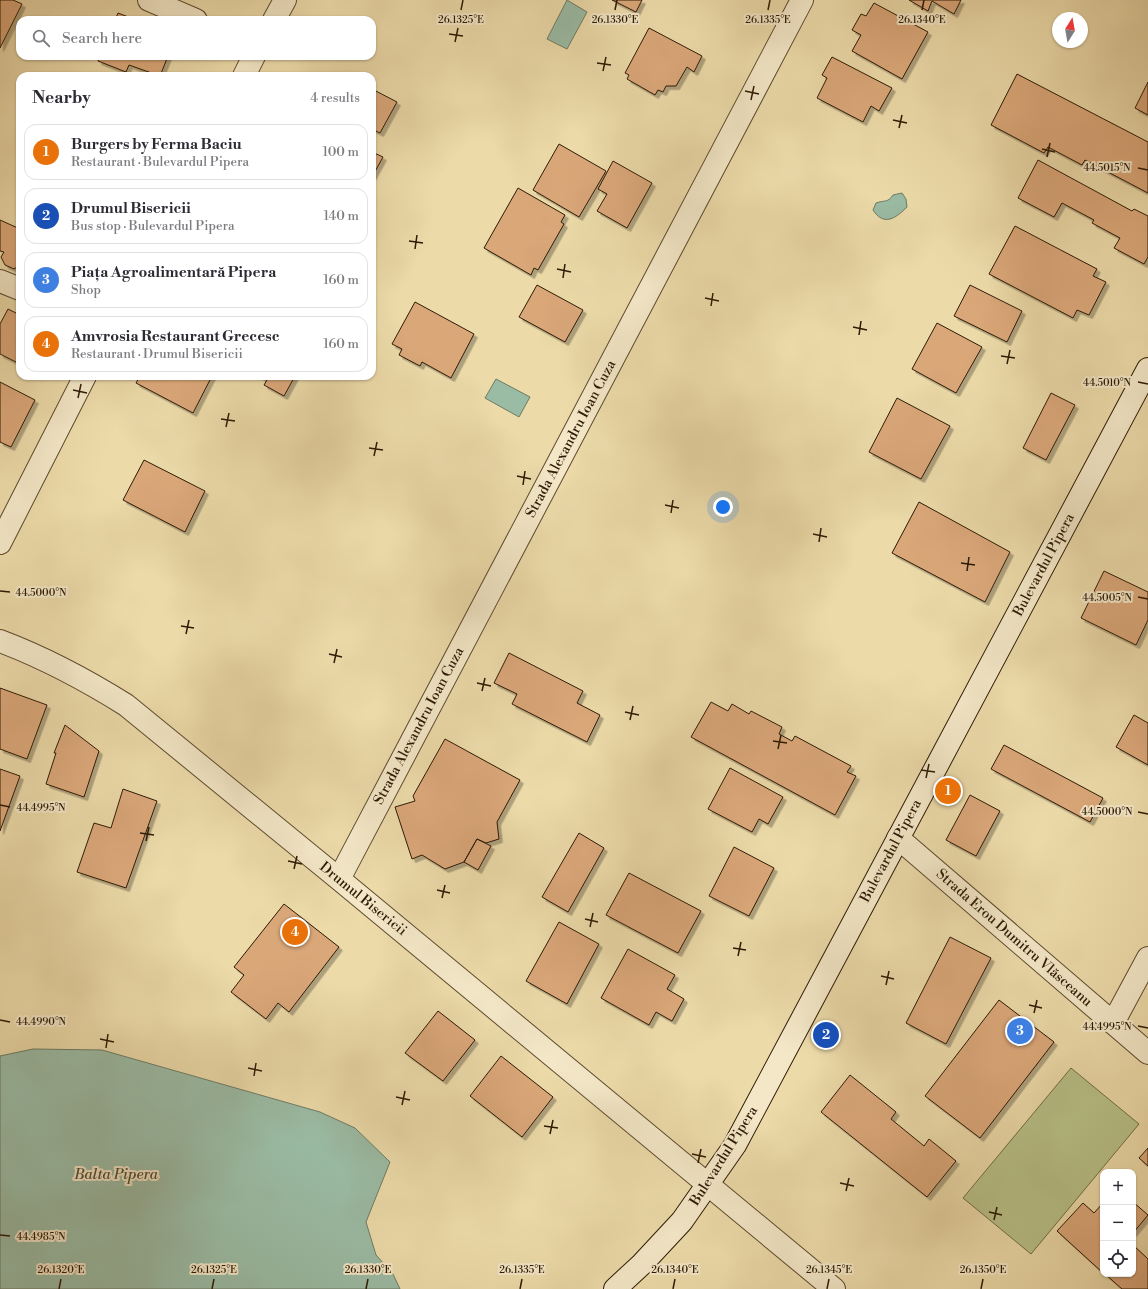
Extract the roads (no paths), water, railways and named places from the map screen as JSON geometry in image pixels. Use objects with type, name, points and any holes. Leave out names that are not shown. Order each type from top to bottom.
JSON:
[{"type":"street","points":[[149,0],[187,16]]},
{"type":"street","points":[[276,16],[285,0]]},
{"type":"street","name":"Strada Alexandru Ioan Cuza","points":[[339,879],[802,0]]},
{"type":"street","points":[[246,72],[252,60]]},
{"type":"street","points":[[0,281],[16,287]]},
{"type":"street","name":"Bulevardul Pipera","points":[[615,1289],[642,1264],[682,1221],[735,1145],[1148,369]]},
{"type":"street","points":[[0,543],[83,380]]},
{"type":"street","name":"Drumul Bisericii","points":[[0,642],[58,666],[126,705],[708,1183],[834,1289]]},
{"type":"street","name":"Strada Erou Dumitru Vlăsceanu","points":[[898,838],[1148,1053]]},
{"type":"street","points":[[1114,1023],[1148,958]]},
{"type":"water","points":[[567,0],[587,12],[567,49],[547,39]]},
{"type":"water","points":[[902,193],[906,199],[907,207],[894,217],[890,219],[881,218],[873,210],[876,203],[888,200],[893,195]]},
{"type":"water","points":[[496,379],[530,397],[519,417],[485,398]]},
{"type":"water","name":"Balta Pipera","points":[[33,1049],[102,1050],[320,1112],[355,1128],[390,1162],[366,1222],[376,1255],[393,1274],[400,1289],[0,1289],[0,1056]]},
{"type":"place","name":"Burgers by Ferma Baciu","points":[[948,791]]},
{"type":"place","name":"Amvrosia Restaurant Grecesc","points":[[295,932]]},
{"type":"place","name":"Piața Agroalimentară Pipera","points":[[1020,1031]]},
{"type":"place","name":"Drumul Bisericii","points":[[826,1035]]}]
